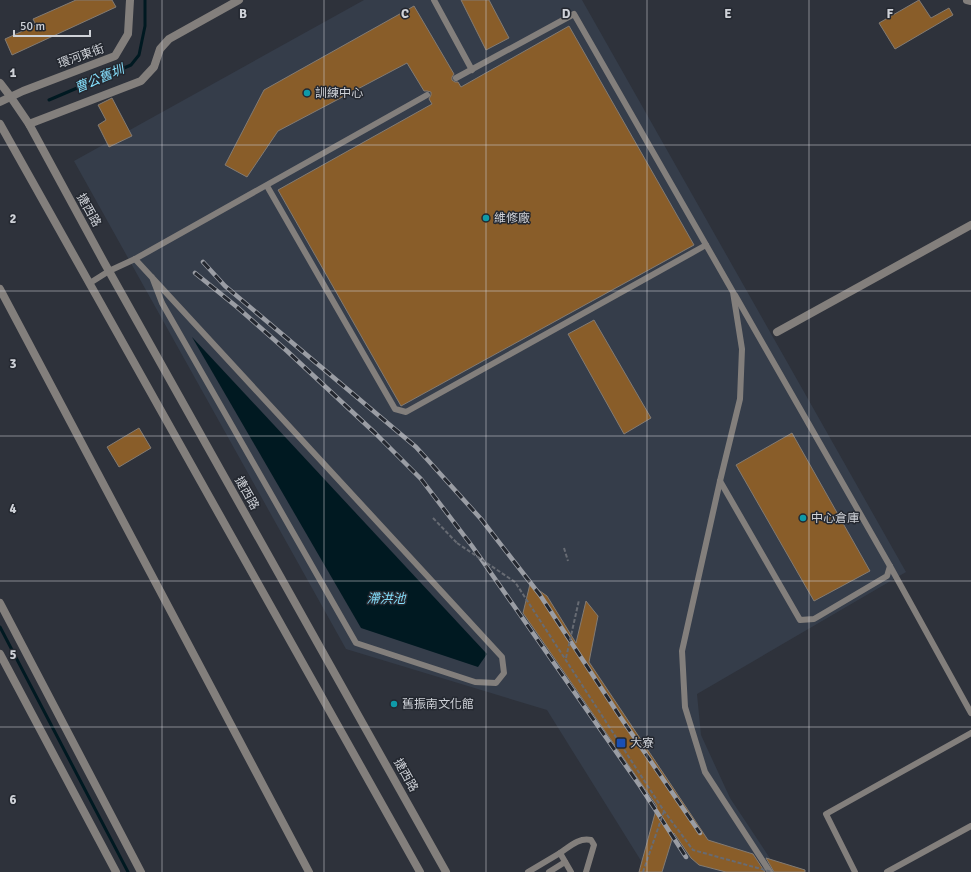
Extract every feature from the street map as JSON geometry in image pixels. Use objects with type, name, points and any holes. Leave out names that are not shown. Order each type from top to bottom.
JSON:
[{"type":"street","name":"環河東街","points":[[0,101],[115,56],[128,34],[130,0]]},
{"type":"street","points":[[29,124],[141,81],[154,67],[160,49],[169,39],[239,0]]},
{"type":"street","points":[[967,0],[971,1]]},
{"type":"street","name":"捷西路","points":[[0,83],[29,124],[109,271],[446,872]]},
{"type":"street","points":[[0,124],[420,872]]},
{"type":"street","points":[[777,332],[971,225]]},
{"type":"street","points":[[0,289],[309,872]]},
{"type":"street","points":[[0,604],[141,872]]},
{"type":"street","points":[[0,654],[116,872]]},
{"type":"lane","points":[[434,0],[472,70]]},
{"type":"lane","points":[[456,78],[574,14],[890,566],[971,713]]},
{"type":"lane","points":[[90,283],[109,271],[135,259],[427,96]]},
{"type":"lane","points":[[267,186],[395,409],[406,412],[706,245]]},
{"type":"lane","points":[[135,259],[152,277],[502,657],[504,673],[496,683],[475,682],[356,643],[162,303],[152,277]]},
{"type":"lane","points":[[733,292],[742,349],[740,399],[682,651],[685,707],[705,772],[771,872]]},
{"type":"lane","points":[[720,481],[800,620],[814,619],[887,576],[890,566]]},
{"type":"lane","points":[[855,872],[826,814],[971,733]]},
{"type":"lane","points":[[886,872],[971,826]]},
{"type":"lane","points":[[528,872],[582,839],[591,840],[594,848],[586,872]]},
{"type":"lane","points":[[560,853],[571,872]]},
{"type":"lane","points":[[549,872],[565,862]]},
{"type":"path","points":[[433,518],[443,530],[458,543],[515,582],[664,810],[693,850],[771,872]]},
{"type":"path","points":[[564,548],[568,562]]},
{"type":"path","points":[[566,658],[579,600]]},
{"type":"path","points":[[643,872],[664,810]]},
{"type":"shaded area","points":[[364,0],[582,0],[906,572],[697,694],[701,735],[730,798],[779,872],[648,872],[547,710],[346,649],[74,161]]},
{"type":"water","name":"滯洪池","points":[[192,337],[487,654],[478,667],[361,628]]},
{"type":"building","points":[[76,0],[112,0],[116,7],[12,55],[5,39],[36,25],[33,19]]},
{"type":"building","points":[[461,0],[489,0],[509,38],[486,50]]},
{"type":"building","points":[[919,0],[931,18],[949,8],[953,15],[895,49],[879,23]]},
{"type":"building","name":"維修廠","points":[[414,6],[454,74],[452,80],[458,82],[461,87],[569,26],[694,245],[401,406],[278,190],[432,104],[429,99],[431,92],[424,91],[407,63],[278,131],[247,177],[225,165],[264,90]]},
{"type":"building","points":[[112,98],[132,136],[109,147],[98,125],[106,120],[98,105]]},
{"type":"building","points":[[594,320],[651,418],[624,434],[568,334]]},
{"type":"building","points":[[139,428],[151,448],[119,467],[107,447]]},
{"type":"building","name":"中心倉庫","points":[[792,433],[870,571],[814,601],[736,465]]},
{"type":"building","points":[[530,584],[547,596],[576,643],[586,601],[598,616],[589,662],[708,840],[753,854],[765,872],[726,872],[699,865],[691,858],[674,833],[662,872],[639,872],[657,806],[523,613]]},
{"type":"building","points":[[766,858],[805,870],[805,872],[774,872]]},
{"type":"waterway","name":"曹公舊圳","points":[[49,100],[131,65],[139,55],[145,26],[145,0]]},
{"type":"waterway","points":[[0,627],[128,872]]},
{"type":"railway","points":[[203,262],[225,286],[416,447],[481,519],[540,595],[619,715],[700,833]]},
{"type":"railway","points":[[195,273],[237,307],[287,351],[375,433],[421,479],[472,546],[640,786],[686,857]]},
{"type":"place","name":"訓練中心","points":[[307,93]]},
{"type":"place","name":"維修廠","points":[[486,218]]},
{"type":"place","name":"中心倉庫","points":[[803,518]]},
{"type":"place","name":"舊振南文化館","points":[[394,704]]},
{"type":"place","name":"大寮","points":[[621,743]]}]
